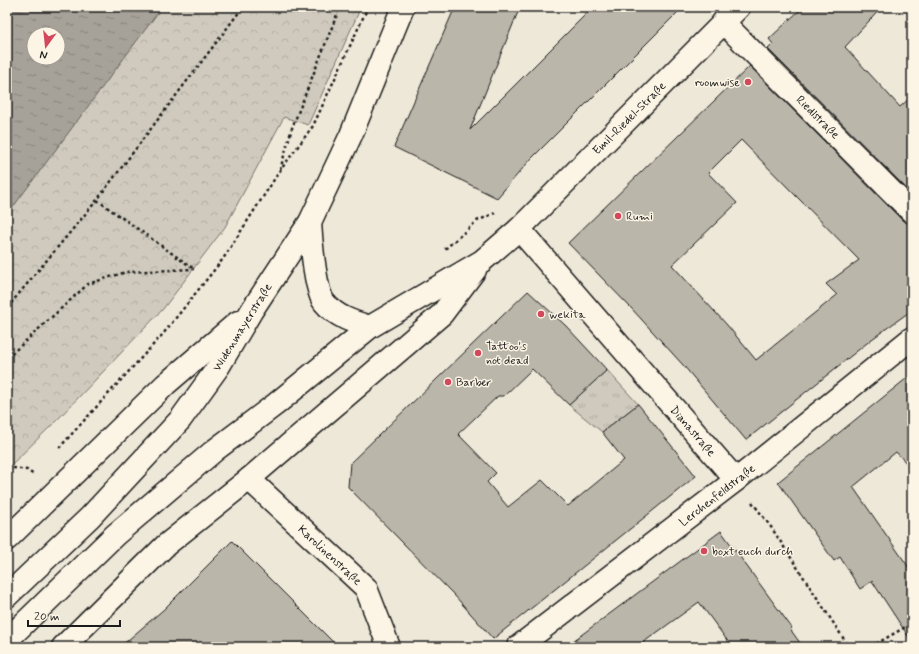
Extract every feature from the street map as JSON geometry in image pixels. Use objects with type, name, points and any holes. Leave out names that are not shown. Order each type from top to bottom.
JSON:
[{"type":"main road","name":"Widenmayerstraße","points":[[7,596],[90,517],[180,420],[219,366],[252,310],[310,222],[351,135],[403,7]]},
{"type":"main road","name":"Emil-Riedel-Straße","points":[[519,229],[738,7]]},
{"type":"main road","name":"Riedlstraße","points":[[723,22],[912,212]]},
{"type":"main road","points":[[310,222],[314,263],[323,301],[345,320],[370,327]]},
{"type":"main road","points":[[7,640],[115,535],[216,450],[276,404],[370,327],[482,261],[519,229]]},
{"type":"main road","name":"Dianastraße","points":[[519,229],[736,480]]},
{"type":"main road","points":[[63,647],[166,545],[249,479],[442,314],[482,261]]},
{"type":"main road","points":[[7,539],[166,384],[252,310]]},
{"type":"main road","name":"Lerchenfeldstraße","points":[[518,647],[736,480],[912,338]]},
{"type":"main road","name":"Karolinenstraße","points":[[249,479],[366,588],[389,647]]},
{"type":"path","points":[[7,308],[97,200],[243,7]]},
{"type":"path","points":[[279,172],[292,128],[340,7]]},
{"type":"path","points":[[54,453],[172,323],[223,259],[279,172],[313,126],[368,7]]},
{"type":"path","points":[[7,358],[88,284],[126,272],[194,269],[97,200]]},
{"type":"path","points":[[7,467],[27,470],[34,475],[39,469]]},
{"type":"path","points":[[736,480],[771,527],[849,647]]},
{"type":"path","points":[[871,647],[912,623]]},
{"type":"green space","points":[[162,7],[361,7],[308,125],[284,117],[225,227],[163,309],[57,420],[7,469],[7,215]]},
{"type":"green space","points":[[607,370],[638,404],[602,432],[569,405]]},
{"type":"water","points":[[7,7],[162,7],[7,215]]},
{"type":"building","points":[[455,7],[520,7],[470,130],[593,7],[683,7],[531,159],[497,198],[394,147]]},
{"type":"building","points":[[803,7],[882,7],[845,47],[900,107],[912,96],[912,194],[768,49],[773,44],[769,39]]},
{"type":"building","points":[[750,66],[903,221],[912,224],[912,310],[872,339],[746,440],[683,365],[632,309],[568,243]],"holes":[[[741,140],[859,260],[826,284],[837,295],[756,360],[727,325],[672,265],[737,203],[708,173]]]},
{"type":"building","points":[[528,291],[566,326],[607,370],[569,405],[532,369],[504,396],[498,396],[458,434],[496,473],[487,482],[508,507],[542,480],[568,506],[624,460],[602,432],[638,404],[696,476],[493,639],[455,596],[348,487],[350,463]]},
{"type":"building","points":[[912,374],[912,469],[896,452],[853,487],[912,572],[912,642],[872,581],[860,589],[840,557],[834,561],[778,482]]},
{"type":"building","points":[[721,531],[792,628],[790,629],[803,647],[732,647],[699,602],[637,647],[565,647]]},
{"type":"building","points":[[232,541],[338,647],[120,647],[164,609]]},
{"type":"tram line","points":[[904,647],[912,642]]},
{"type":"place","name":"roomwise","points":[[748,82]]},
{"type":"place","name":"Rumi","points":[[618,216]]},
{"type":"place","name":"wekita","points":[[541,314]]},
{"type":"place","name":"Tattoo's not dead","points":[[478,353]]},
{"type":"place","name":"Barber","points":[[448,382]]},
{"type":"place","name":"boxt euch durch","points":[[704,551]]}]
